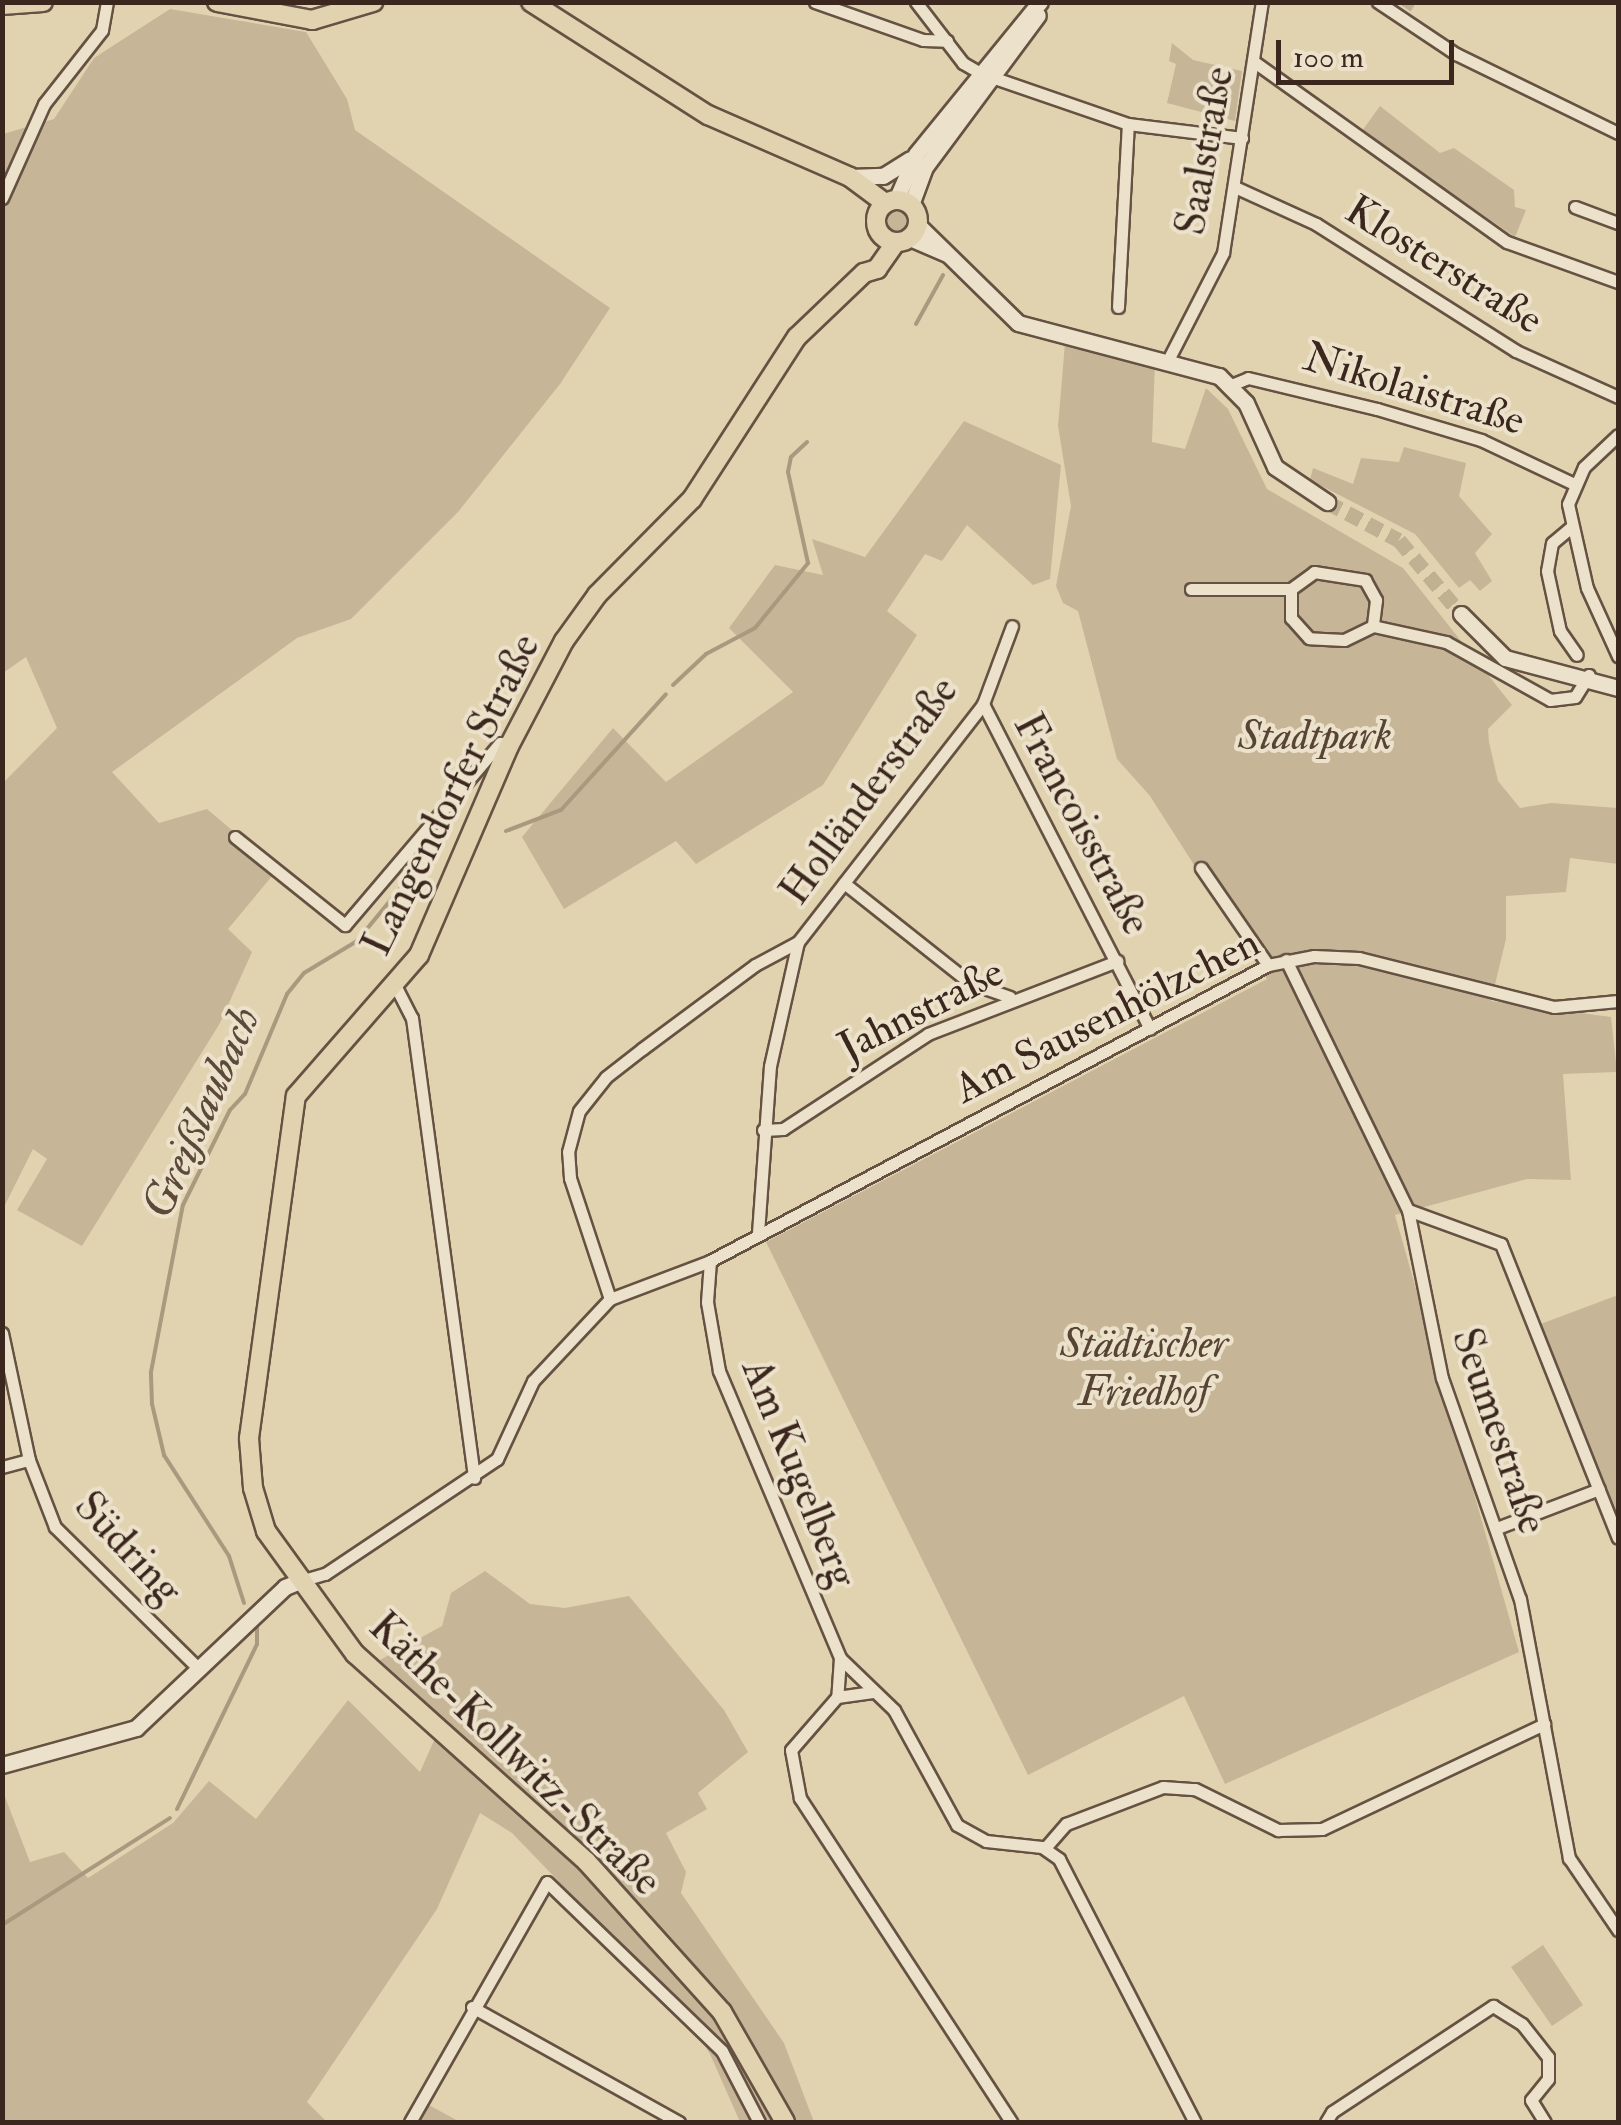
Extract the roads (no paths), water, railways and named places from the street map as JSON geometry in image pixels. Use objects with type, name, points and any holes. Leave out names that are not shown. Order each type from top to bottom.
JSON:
[{"type":"main road","points":[[2,4],[44,2]]},
{"type":"main road","points":[[216,2],[312,20],[373,2]]},
{"type":"main road","points":[[892,206],[925,167],[1043,2]]},
{"type":"main road","points":[[536,4],[724,124],[850,178],[892,206],[901,235]]},
{"type":"main road","points":[[850,178],[892,172],[916,154],[987,76]]},
{"type":"main road","points":[[892,206],[916,154]]},
{"type":"main road","points":[[832,169],[892,206],[901,235]]},
{"type":"main road","points":[[901,235],[947,254],[1018,323],[1168,358],[1231,385],[1274,467],[1326,502]]},
{"type":"main road","name":"Langendorfer Straße","points":[[300,1582],[262,1522],[249,1438],[289,1114],[302,1088],[396,987],[434,926],[508,748],[549,666],[597,595],[692,498],[787,350],[901,235]]},
{"type":"main road","points":[[1461,614],[1506,658],[1618,685]]},
{"type":"main road","points":[[2,1765],[136,1728],[285,1587],[300,1582]]},
{"type":"main road","name":"Käthe-Kollwitz-Straße","points":[[300,1582],[364,1665],[557,1831],[685,1971],[743,2040],[785,2122]]},
{"type":"street","points":[[2,198],[44,104],[102,30],[108,2]]},
{"type":"street","points":[[815,2],[922,40],[947,41]]},
{"type":"street","points":[[916,2],[947,41],[987,76],[1128,129],[1242,138]]},
{"type":"street","name":"Saalstraße","points":[[1168,358],[1222,253],[1236,188],[1262,2]]},
{"type":"street","points":[[1378,2],[1403,13],[1473,63],[1618,133]]},
{"type":"street","points":[[1253,61],[1507,242],[1552,264],[1618,282]]},
{"type":"street","points":[[1118,307],[1128,129]]},
{"type":"street","name":"Klosterstraße","points":[[1236,188],[1316,224],[1516,351],[1618,397]]},
{"type":"street","points":[[1574,208],[1618,223]]},
{"type":"street","name":"Nikolaistraße","points":[[1231,385],[1248,378],[1394,414],[1507,450],[1574,484]]},
{"type":"street","points":[[1618,435],[1574,484],[1570,528],[1586,588],[1618,656]]},
{"type":"street","points":[[1570,528],[1552,543],[1547,572],[1560,631],[1577,656]]},
{"type":"street","points":[[1191,589],[1291,589],[1314,572],[1365,580],[1376,600],[1372,626]]},
{"type":"street","points":[[1291,589],[1288,612],[1309,638],[1344,640],[1372,626],[1446,642],[1518,686],[1560,702],[1582,691],[1589,675]]},
{"type":"street","name":"Holländerstraße","points":[[610,1299],[570,1178],[568,1152],[579,1111],[630,1058],[755,964],[798,942],[982,704],[1012,626]]},
{"type":"street","name":"Francoisstraße","points":[[982,704],[1150,1029]]},
{"type":"street","points":[[235,836],[345,925],[500,743],[508,748]]},
{"type":"street","points":[[1201,868],[1268,965]]},
{"type":"street","points":[[844,883],[970,984],[1010,997]]},
{"type":"street","points":[[758,1232],[763,1130],[798,942]]},
{"type":"street","name":"Am Sausenhölzchen","points":[[610,1299],[710,1261],[758,1232],[1268,965],[1286,960],[1359,958],[1554,1007],[1618,1001]]},
{"type":"street","name":"Seumestraße","points":[[1286,960],[1408,1210],[1442,1378],[1520,1599],[1570,1858],[1618,1930]]},
{"type":"street","name":"Jahnstraße","points":[[763,1130],[783,1128],[870,1066],[1010,997],[1117,961]]},
{"type":"street","points":[[396,987],[412,1018],[474,1478]]},
{"type":"street","points":[[1408,1210],[1501,1244],[1618,1538]]},
{"type":"street","name":"Am Kugelberg","points":[[710,1261],[707,1302],[719,1372],[840,1658],[894,1710],[957,1825],[986,1841],[1045,1848]]},
{"type":"street","points":[[300,1582],[325,1574],[474,1478],[497,1459],[533,1381],[610,1299]]},
{"type":"street","name":"Südring","points":[[2,1333],[30,1460],[55,1527],[198,1668]]},
{"type":"street","points":[[2,1466],[30,1460]]},
{"type":"street","points":[[1497,1528],[1599,1489]]},
{"type":"street","points":[[840,1658],[837,1698],[791,1750],[800,1798],[1011,2122]]},
{"type":"street","points":[[837,1698],[873,1692]]},
{"type":"street","points":[[1195,2122],[1080,1897],[1045,1848],[1066,1824],[1162,1787],[1195,1788],[1278,1830],[1322,1829],[1544,1724]]},
{"type":"street","points":[[410,2122],[544,1886],[557,1885],[722,2051],[758,2122]]},
{"type":"street","points":[[1326,2122],[1332,2112],[1493,2006],[1522,2024],[1548,2057],[1548,2078],[1531,2100],[1546,2122]]},
{"type":"street","points":[[472,2007],[680,2122]]},
{"type":"waterway","name":"Greißlaubach","points":[[916,324],[943,275]]},
{"type":"waterway","name":"Greißlaubach","points":[[673,685],[706,654],[755,628],[808,563],[788,472],[791,457],[807,442]]},
{"type":"waterway","name":"Greißlaubach","points":[[506,831],[561,810],[666,694]]},
{"type":"waterway","name":"Greißlaubach","points":[[244,1603],[229,1556],[164,1455],[152,1404],[151,1372],[183,1205],[230,1110],[245,1094],[287,994],[304,973],[357,941],[421,863]]},
{"type":"waterway","name":"Greißlaubach","points":[[177,1809],[257,1644],[257,1625]]},
{"type":"waterway","name":"Greißlaubach","points":[[2,1925],[170,1818]]},
{"type":"tunnel","points":[[1406,8],[1410,2]]},
{"type":"tunnel","points":[[1327,502],[1399,540],[1461,614]]},
{"type":"park label","name":"Stadtpark","points":[[1315,736]]},
{"type":"park label","name":"Städtischer Friedhof","points":[[1144,1368]]}]
